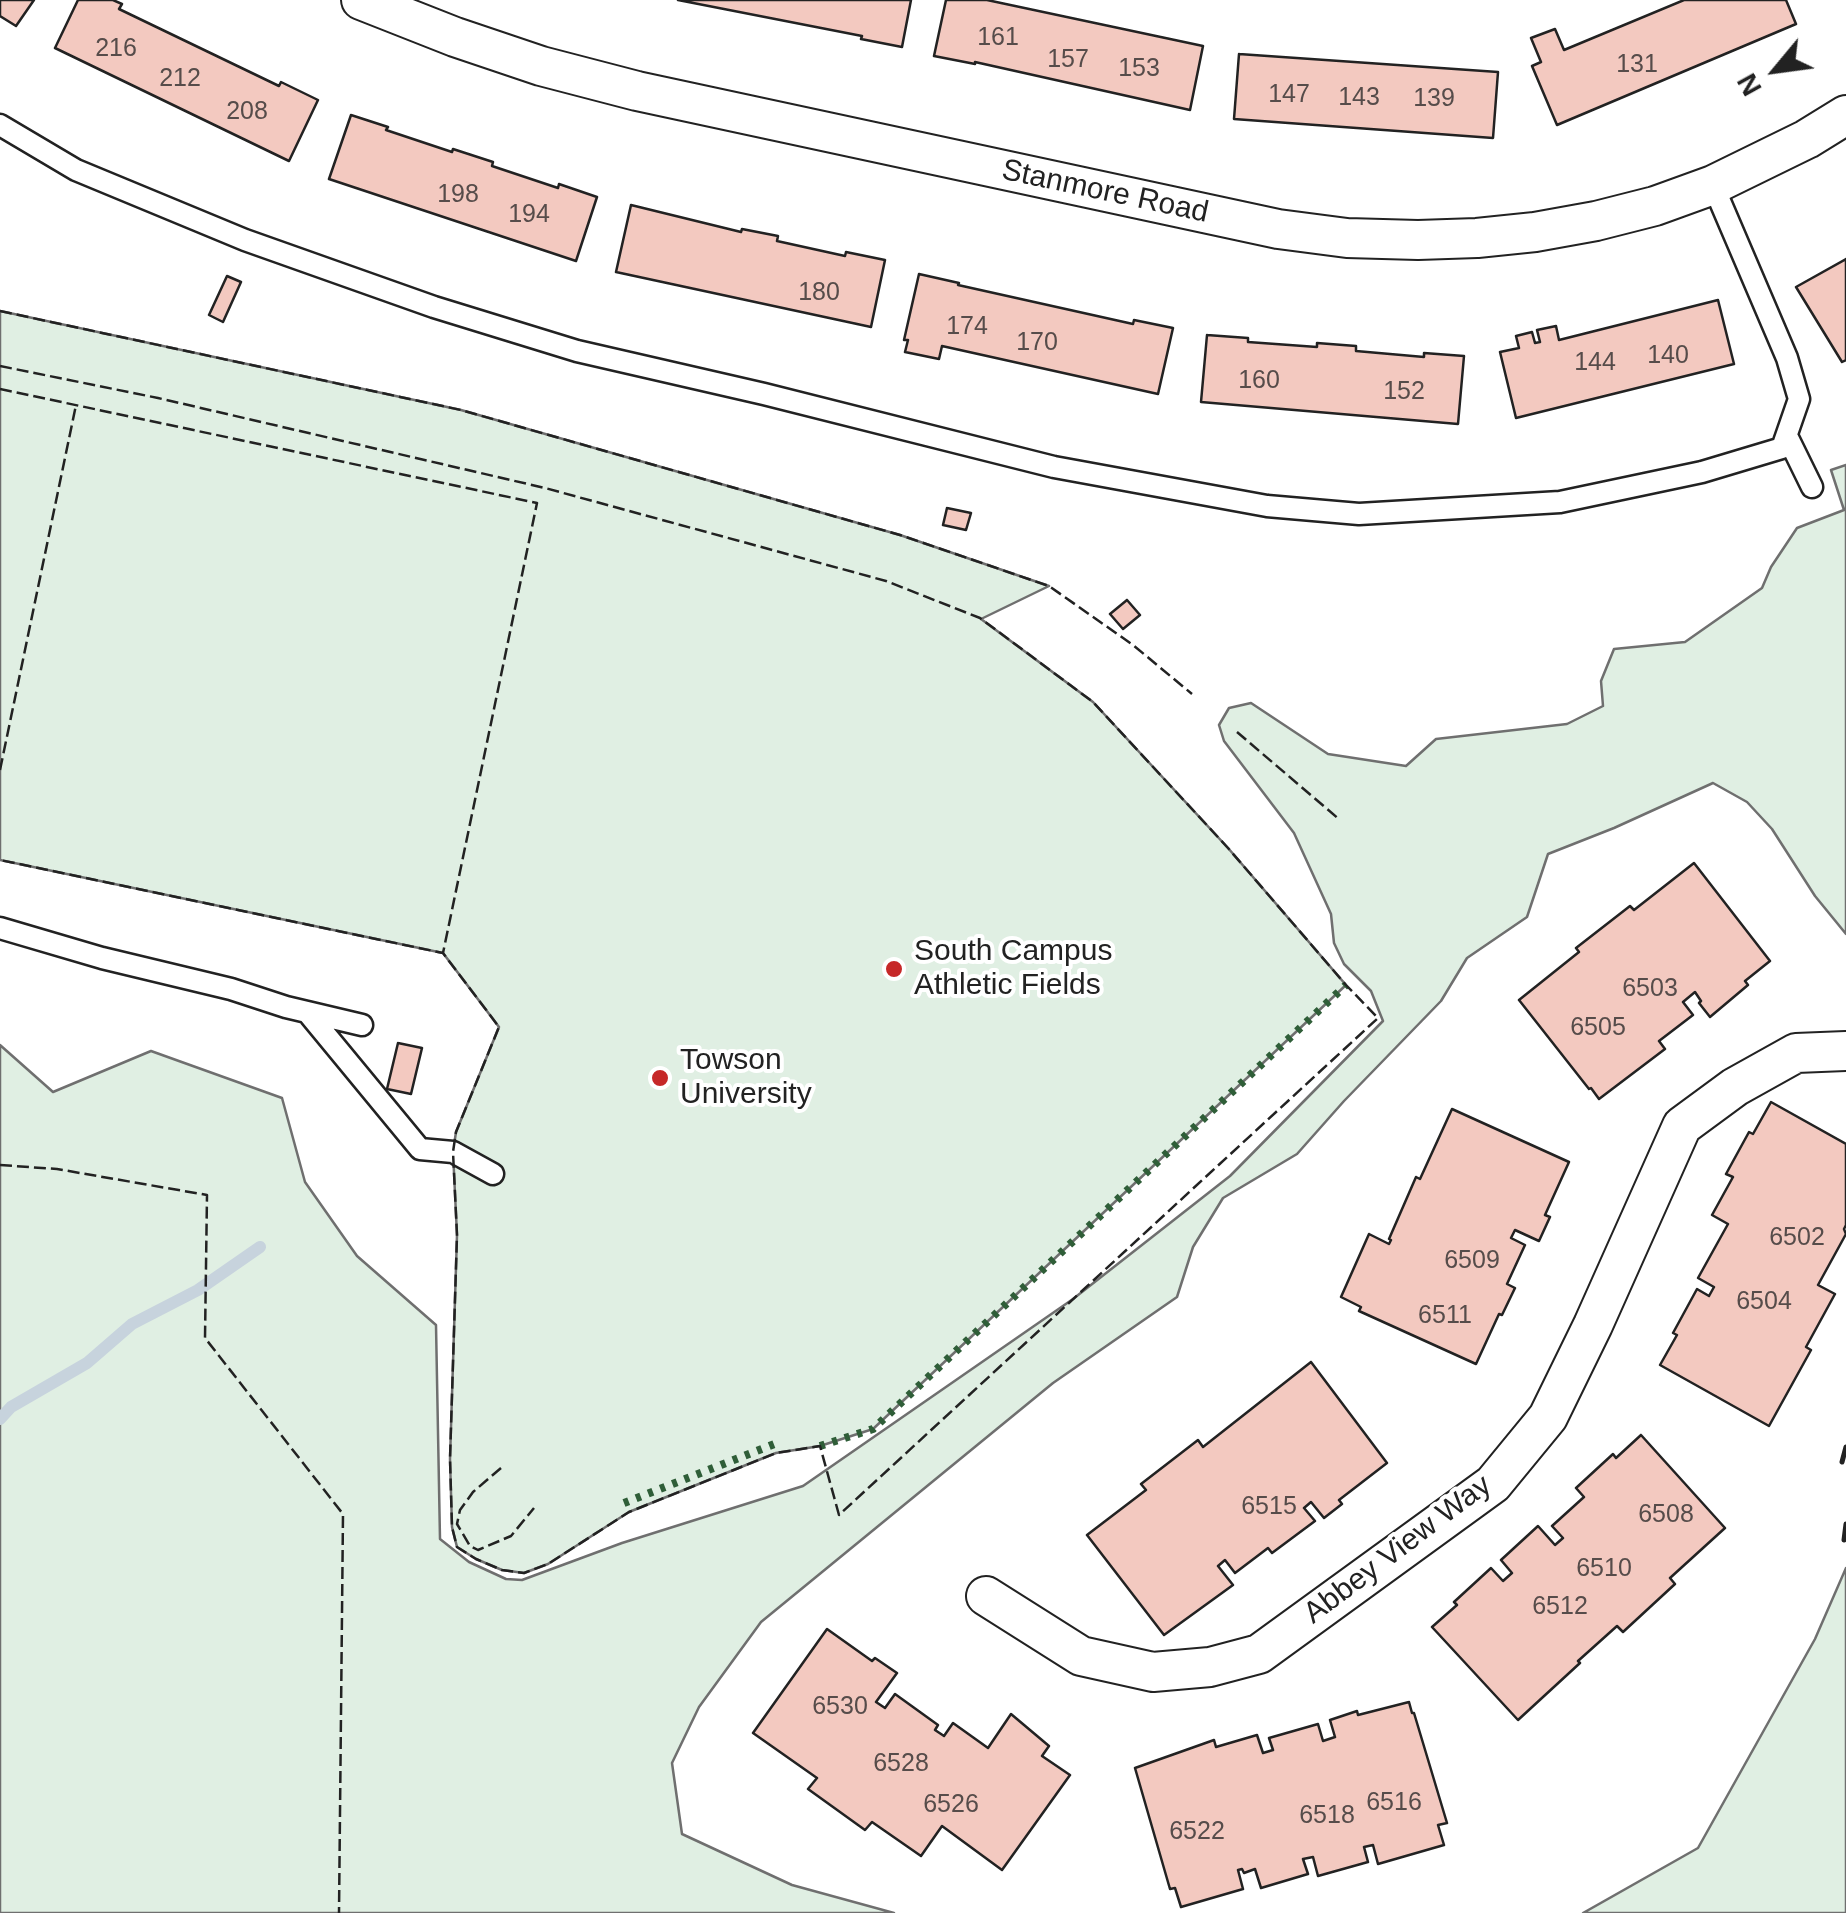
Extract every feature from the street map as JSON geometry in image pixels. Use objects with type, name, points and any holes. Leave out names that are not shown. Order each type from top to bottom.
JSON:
[{"type":"street","name":"Stanmore Road","points":[[360,0],[541,66],[637,91],[1278,229],[1347,238],[1477,238],[1596,221],[1712,186],[1807,140],[1846,116]]},
{"type":"street","name":"Abbey View Way","points":[[986,1596],[1081,1656],[1153,1672],[1210,1667],[1259,1654],[1493,1484],[1548,1416],[1682,1126],[1736,1086],[1796,1053],[1846,1051]]},
{"type":"lane","points":[[0,125],[76,170],[245,240],[434,307],[578,351],[1054,467],[1268,506],[1359,514],[1560,502],[1702,472],[1782,448],[1799,399],[1787,358],[1712,186]]},
{"type":"lane","points":[[1787,436],[1812,487]]},
{"type":"lane","points":[[0,928],[362,1025]]},
{"type":"lane","points":[[307,1012],[420,1149],[453,1152],[493,1174]]},
{"type":"green space","name":"South Campus Athletic Fields","points":[[0,311],[461,410],[900,535],[1049,586],[981,619],[1093,702],[1228,848],[1346,985],[873,1429],[820,1446],[776,1453],[629,1512],[548,1564],[524,1573],[502,1570],[476,1559],[457,1547],[452,1527],[450,1459],[457,1235],[453,1152],[456,1132],[499,1027],[443,953],[0,860]]},
{"type":"green space","points":[[1846,465],[1846,934],[1815,896],[1772,829],[1747,802],[1713,783],[1548,854],[1527,917],[1467,958],[1441,1001],[1297,1154],[1223,1198],[1193,1247],[1177,1297],[1053,1383],[761,1622],[699,1707],[672,1763],[682,1834],[792,1885],[894,1913],[0,1913],[0,1045],[53,1092],[151,1051],[282,1098],[305,1182],[357,1256],[436,1325],[440,1539],[469,1562],[506,1579],[522,1580],[622,1543],[803,1486],[1073,1299],[1230,1176],[1383,1021],[1371,991],[1344,964],[1334,943],[1331,914],[1294,833],[1224,741],[1219,725],[1229,708],[1251,703],[1328,754],[1406,766],[1436,739],[1567,724],[1603,706],[1601,681],[1614,649],[1685,642],[1762,588],[1797,528],[1844,510],[1831,470]]},
{"type":"green space","points":[[1846,1568],[1846,1913],[1583,1913],[1698,1848],[1815,1639]]},
{"type":"building","points":[[0,0],[34,0],[16,26],[0,16]]},
{"type":"building","points":[[78,0],[113,0],[122,4],[119,9],[279,86],[281,82],[318,100],[289,161],[55,48]]},
{"type":"building","points":[[678,0],[911,0],[902,47]]},
{"type":"building","points":[[946,0],[987,0],[1203,46],[1190,110],[934,56]]},
{"type":"building","points":[[1684,0],[1786,0],[1796,24],[1557,125],[1532,66],[1541,62],[1531,38],[1555,29],[1564,50]]},
{"type":"building","points":[[1239,54],[1498,72],[1493,138],[1234,119]]},
{"type":"building","points":[[351,115],[558,188],[559,184],[597,197],[576,261],[329,179]]},
{"type":"building","points":[[631,205],[741,232],[742,229],[778,236],[777,241],[845,256],[846,252],[885,260],[871,327],[616,272]]},
{"type":"building","points":[[1846,259],[1846,360],[1842,362],[1796,287]]},
{"type":"building","points":[[919,274],[1133,324],[1134,320],[1173,328],[1158,394],[942,346],[939,359],[905,352],[908,340],[904,340]]},
{"type":"building","points":[[227,276],[241,282],[223,322],[209,315]]},
{"type":"building","points":[[1718,300],[1734,364],[1516,418],[1500,352],[1519,348],[1516,336],[1532,332],[1535,343],[1540,342],[1537,330],[1556,326],[1559,340]]},
{"type":"building","points":[[1207,335],[1248,338],[1248,342],[1356,346],[1356,351],[1424,357],[1424,353],[1464,356],[1458,424],[1201,402]]},
{"type":"building","points":[[947,508],[971,513],[966,530],[943,525]]},
{"type":"building","points":[[1127,600],[1140,615],[1123,629],[1110,614]]},
{"type":"building","points":[[1694,863],[1770,961],[1710,1017],[1695,992],[1683,1002],[1693,1015],[1659,1041],[1665,1049],[1599,1099],[1519,1000],[1579,952],[1576,948],[1630,906],[1634,910]]},
{"type":"building","points":[[398,1043],[422,1048],[411,1094],[387,1089]]},
{"type":"building","points":[[1771,1102],[1846,1144],[1846,1234],[1818,1285],[1835,1294],[1806,1347],[1811,1350],[1769,1426],[1660,1365],[1697,1289],[1709,1296],[1714,1287],[1698,1278],[1728,1224],[1712,1215],[1733,1177],[1726,1174]]},
{"type":"building","points":[[1452,1109],[1569,1162],[1545,1215],[1550,1217],[1539,1241],[1515,1230],[1511,1238],[1525,1245],[1507,1284],[1515,1288],[1476,1364],[1359,1311],[1361,1307],[1341,1297],[1369,1234],[1389,1244],[1416,1177],[1420,1179]]},
{"type":"building","points":[[1311,1362],[1387,1463],[1339,1500],[1342,1504],[1324,1518],[1311,1502],[1304,1508],[1315,1521],[1272,1553],[1268,1548],[1235,1573],[1225,1560],[1218,1566],[1233,1585],[1164,1635],[1087,1535],[1146,1490],[1141,1484],[1198,1440],[1203,1447]]},
{"type":"building","points":[[1641,1435],[1725,1528],[1670,1578],[1675,1584],[1623,1632],[1617,1626],[1518,1720],[1432,1627],[1491,1568],[1503,1581],[1512,1573],[1501,1560],[1538,1526],[1555,1545],[1563,1538],[1552,1526],[1584,1497],[1576,1488]]},
{"type":"building","points":[[827,1629],[872,1661],[875,1658],[897,1673],[876,1702],[885,1708],[895,1694],[938,1725],[935,1730],[944,1736],[953,1723],[988,1748],[1011,1714],[1049,1746],[1042,1756],[1070,1775],[1002,1870],[942,1826],[921,1856],[872,1822],[865,1830],[808,1789],[817,1778],[753,1733]]},
{"type":"building","points":[[1409,1702],[1447,1823],[1438,1825],[1444,1845],[1378,1864],[1373,1845],[1364,1847],[1368,1862],[1318,1876],[1313,1857],[1303,1859],[1308,1874],[1261,1888],[1255,1869],[1244,1873],[1242,1869],[1238,1870],[1243,1889],[1181,1907],[1175,1888],[1170,1889],[1135,1768],[1214,1740],[1216,1747],[1257,1735],[1263,1753],[1273,1750],[1269,1738],[1318,1724],[1323,1741],[1335,1737],[1330,1720]]},
{"type":"waterway","points":[[0,1419],[11,1407],[87,1363],[132,1324],[198,1290],[260,1247]]},
{"type":"hedge","points":[[820,1446],[873,1429],[1346,985]]},
{"type":"hedge","points":[[624,1503],[777,1443]]},
{"type":"fence","points":[[0,311],[461,410],[900,535],[1049,586],[1133,645],[1192,694]]},
{"type":"fence","points":[[0,366],[158,398],[545,488],[886,581],[980,618],[1093,702],[1378,1018],[839,1515],[820,1446],[776,1453],[629,1512],[548,1564],[524,1573],[502,1570],[457,1547],[452,1527],[450,1459],[457,1235],[453,1152],[456,1132],[499,1027],[443,953],[0,860]]},
{"type":"fence","points":[[0,389],[537,503],[443,953]]},
{"type":"fence","points":[[0,770],[76,405]]},
{"type":"fence","points":[[1237,732],[1340,820]]},
{"type":"fence","points":[[0,1165],[57,1169],[207,1195],[205,1338],[343,1514],[339,1913]]},
{"type":"fence","points":[[501,1468],[473,1492],[460,1510],[457,1524],[470,1546],[478,1550],[511,1536],[534,1508]]},
{"type":"wall","points":[[1842,1462],[1846,1447]]},
{"type":"wall","points":[[1844,1540],[1846,1524]]},
{"type":"place","name":"South Campus Athletic Fields","points":[[894,969]]},
{"type":"place","name":"Towson University","points":[[660,1078]]}]
